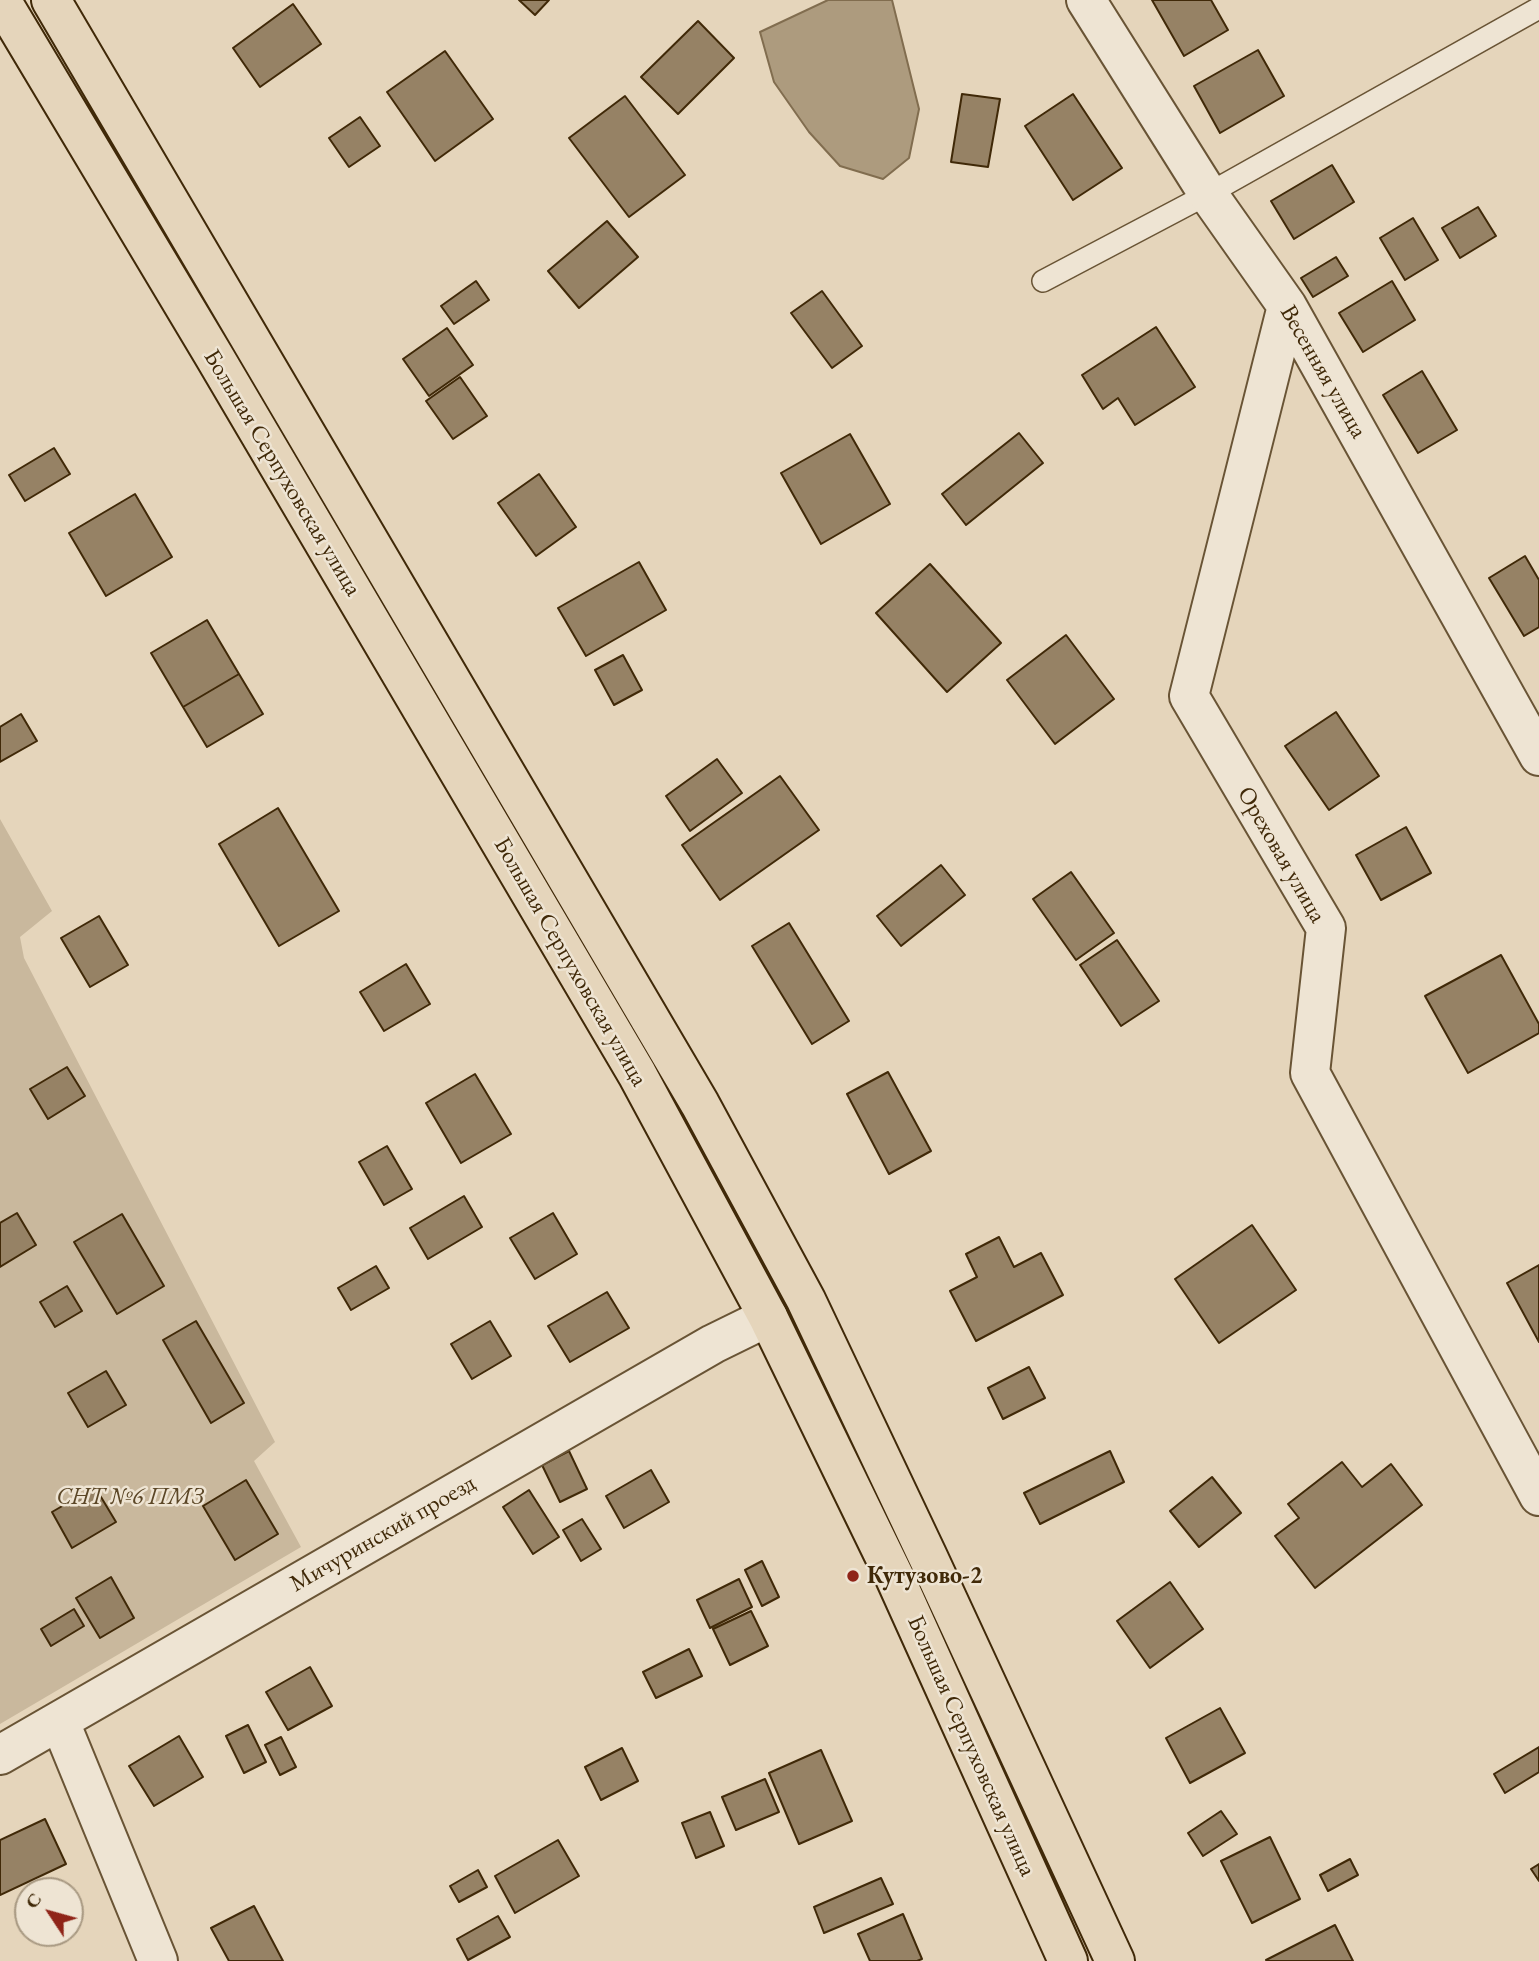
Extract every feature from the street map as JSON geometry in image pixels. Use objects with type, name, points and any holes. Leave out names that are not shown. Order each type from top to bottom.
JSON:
[{"type":"main road","name":"Большая Серпуховская улица","points":[[1,0],[630,1062],[768,1317],[895,1578],[1068,1961]]},
{"type":"main road","name":"Большая Серпуховская улица","points":[[51,0],[586,910],[726,1153],[806,1300],[923,1545],[1115,1961]]},
{"type":"street","name":"Весенняя улица","points":[[1086,0],[1208,194],[1287,306],[1539,756]]},
{"type":"street","name":"Ореховая улица","points":[[1287,306],[1189,696],[1326,928],[1310,1073],[1539,1496]]},
{"type":"street","name":"Мичуринский проезд","points":[[0,1755],[713,1344],[768,1317]]},
{"type":"street","points":[[60,1722],[158,1961]]},
{"type":"lane","points":[[1043,281],[1208,194],[1539,8]]},
{"type":"green space","name":"СНТ №6 ПМЗ","points":[[0,819],[52,911],[20,937],[24,958],[275,1442],[254,1461],[301,1547],[0,1724]]},
{"type":"shaded area","points":[[828,0],[892,0],[919,109],[909,158],[883,179],[840,166],[809,132],[774,82],[760,32]]},
{"type":"building","points":[[519,0],[549,0],[535,15]]},
{"type":"building","points":[[1152,0],[1211,0],[1228,30],[1184,56]]},
{"type":"building","points":[[293,4],[321,44],[260,87],[233,48]]},
{"type":"building","points":[[698,21],[734,58],[678,114],[641,77]]},
{"type":"building","points":[[1258,50],[1284,96],[1220,133],[1194,86]]},
{"type":"building","points":[[445,51],[493,119],[435,161],[387,92]]},
{"type":"building","points":[[962,94],[1000,99],[988,167],[951,162]]},
{"type":"building","points":[[1073,94],[1122,168],[1073,200],[1025,126]]},
{"type":"building","points":[[625,96],[685,175],[629,217],[569,138]]},
{"type":"building","points":[[360,117],[380,146],[349,167],[329,138]]},
{"type":"building","points":[[1332,165],[1354,202],[1294,239],[1271,201]]},
{"type":"building","points":[[1478,207],[1496,236],[1460,258],[1442,228]]},
{"type":"building","points":[[1413,218],[1438,260],[1405,280],[1380,238]]},
{"type":"building","points":[[607,221],[638,257],[579,308],[548,271]]},
{"type":"building","points":[[1336,257],[1348,276],[1313,297],[1301,278]]},
{"type":"building","points":[[476,281],[489,300],[454,324],[441,306]]},
{"type":"building","points":[[1392,281],[1415,320],[1363,352],[1339,313]]},
{"type":"building","points":[[822,291],[862,346],[832,368],[791,313]]},
{"type":"building","points":[[1156,327],[1195,387],[1135,425],[1118,398],[1103,409],[1082,375]]},
{"type":"building","points":[[447,328],[473,365],[429,396],[403,359]]},
{"type":"building","points":[[1422,371],[1457,430],[1418,453],[1383,395]]},
{"type":"building","points":[[460,377],[487,416],[453,439],[426,401]]},
{"type":"building","points":[[1019,433],[1043,463],[966,525],[942,494]]},
{"type":"building","points":[[850,434],[890,504],[821,544],[781,473]]},
{"type":"building","points":[[54,448],[70,474],[25,501],[9,475]]},
{"type":"building","points":[[539,474],[576,527],[536,556],[498,503]]},
{"type":"building","points":[[135,494],[172,557],[106,596],[69,533]]},
{"type":"building","points":[[1525,556],[1539,580],[1539,627],[1524,636],[1489,578]]},
{"type":"building","points":[[639,562],[666,610],[586,656],[558,608]]},
{"type":"building","points":[[930,564],[1001,643],[947,692],[876,613]]},
{"type":"building","points":[[207,620],[239,674],[183,707],[151,653]]},
{"type":"building","points":[[1066,635],[1114,699],[1055,744],[1007,680]]},
{"type":"building","points":[[623,655],[642,690],[614,705],[595,670]]},
{"type":"building","points":[[239,674],[263,714],[207,747],[183,707]]},
{"type":"building","points":[[1336,712],[1379,776],[1329,810],[1285,746]]},
{"type":"building","points":[[21,714],[37,741],[0,762],[0,727]]},
{"type":"building","points":[[717,759],[742,793],[690,831],[666,796]]},
{"type":"building","points":[[780,776],[819,830],[720,900],[682,845]]},
{"type":"building","points":[[278,808],[339,911],[279,946],[219,844]]},
{"type":"building","points":[[1406,827],[1431,873],[1381,900],[1356,855]]},
{"type":"building","points":[[941,865],[965,895],[901,946],[877,916]]},
{"type":"building","points":[[1071,872],[1114,933],[1076,960],[1033,899]]},
{"type":"building","points":[[99,916],[128,965],[90,987],[61,938]]},
{"type":"building","points":[[789,923],[849,1021],[812,1044],[752,946]]},
{"type":"building","points":[[1117,940],[1159,1001],[1121,1026],[1080,965]]},
{"type":"building","points":[[1501,955],[1539,1024],[1539,1033],[1468,1073],[1425,996]]},
{"type":"building","points":[[406,964],[430,1004],[384,1031],[360,992]]},
{"type":"building","points":[[67,1067],[85,1096],[48,1119],[30,1089]]},
{"type":"building","points":[[888,1072],[931,1151],[889,1174],[847,1094]]},
{"type":"building","points":[[475,1074],[511,1134],[461,1163],[426,1103]]},
{"type":"building","points":[[387,1146],[412,1189],[384,1205],[359,1162]]},
{"type":"building","points":[[464,1196],[482,1227],[428,1259],[410,1228]]},
{"type":"building","points":[[17,1213],[36,1245],[0,1267],[0,1223]]},
{"type":"building","points":[[553,1213],[577,1254],[535,1279],[510,1238]]},
{"type":"building","points":[[122,1214],[164,1286],[117,1314],[74,1242]]},
{"type":"building","points":[[1252,1225],[1296,1290],[1219,1343],[1175,1279]]},
{"type":"building","points":[[999,1237],[1014,1267],[1041,1253],[1063,1295],[976,1341],[950,1291],[977,1277],[966,1254]]},
{"type":"building","points":[[1539,1265],[1539,1342],[1507,1283]]},
{"type":"building","points":[[376,1266],[389,1288],[351,1310],[338,1288]]},
{"type":"building","points":[[67,1286],[82,1311],[55,1327],[40,1302]]},
{"type":"building","points":[[607,1292],[629,1328],[570,1362],[548,1326]]},
{"type":"building","points":[[196,1321],[244,1403],[211,1423],[163,1340]]},
{"type":"building","points":[[490,1321],[511,1356],[472,1379],[451,1344]]},
{"type":"building","points":[[1029,1367],[1045,1398],[1003,1419],[988,1388]]},
{"type":"building","points":[[106,1371],[126,1405],[88,1427],[68,1393]]},
{"type":"building","points":[[569,1451],[587,1489],[560,1502],[542,1465]]},
{"type":"building","points":[[1110,1451],[1124,1482],[1040,1524],[1024,1493]]},
{"type":"building","points":[[1342,1462],[1362,1487],[1391,1464],[1422,1505],[1315,1588],[1275,1536],[1299,1518],[1288,1504]]},
{"type":"building","points":[[651,1470],[669,1502],[624,1528],[606,1496]]},
{"type":"building","points":[[1212,1477],[1241,1513],[1199,1547],[1170,1511]]},
{"type":"building","points":[[246,1480],[278,1534],[235,1560],[203,1506]]},
{"type":"building","points":[[95,1487],[116,1522],[72,1548],[52,1512]]},
{"type":"building","points":[[529,1490],[559,1537],[533,1554],[503,1507]]},
{"type":"building","points":[[582,1519],[601,1549],[581,1561],[563,1530]]},
{"type":"building","points":[[762,1561],[779,1597],[762,1606],[745,1570]]},
{"type":"building","points":[[111,1577],[134,1618],[100,1638],[76,1598]]},
{"type":"building","points":[[739,1579],[752,1607],[710,1628],[697,1600]]},
{"type":"building","points":[[1170,1582],[1203,1629],[1150,1668],[1117,1621]]},
{"type":"building","points":[[74,1609],[84,1626],[51,1646],[41,1629]]},
{"type":"building","points":[[751,1611],[768,1646],[730,1665],[713,1629]]},
{"type":"building","points":[[689,1649],[702,1676],[656,1698],[643,1672]]},
{"type":"building","points":[[310,1667],[332,1706],[288,1730],[266,1692]]},
{"type":"building","points":[[1220,1708],[1245,1753],[1190,1783],[1166,1738]]},
{"type":"building","points":[[248,1725],[266,1762],[244,1773],[226,1736]]},
{"type":"building","points":[[179,1736],[203,1777],[154,1806],[129,1766]]},
{"type":"building","points":[[281,1737],[296,1767],[280,1775],[265,1745]]},
{"type":"building","points":[[1539,1747],[1539,1772],[1505,1793],[1494,1774]]},
{"type":"building","points":[[622,1748],[638,1781],[601,1800],[585,1767]]},
{"type":"building","points":[[821,1750],[852,1821],[799,1844],[769,1773]]},
{"type":"building","points":[[765,1779],[779,1812],[736,1830],[722,1797]]},
{"type":"building","points":[[1221,1811],[1237,1834],[1203,1856],[1188,1833]]},
{"type":"building","points":[[710,1812],[724,1846],[696,1858],[682,1823]]},
{"type":"building","points":[[45,1819],[66,1864],[38,1877],[14,1877],[14,1888],[0,1895],[0,1840]]},
{"type":"building","points":[[1270,1837],[1300,1899],[1252,1923],[1221,1861]]},
{"type":"building","points":[[558,1840],[579,1876],[515,1913],[495,1876]]},
{"type":"building","points":[[1350,1859],[1358,1875],[1328,1891],[1320,1875]]},
{"type":"building","points":[[1539,1864],[1539,1881],[1531,1869]]},
{"type":"building","points":[[478,1870],[487,1887],[459,1902],[450,1886]]},
{"type":"building","points":[[881,1878],[893,1904],[824,1933],[814,1907]]},
{"type":"building","points":[[254,1906],[283,1961],[229,1961],[211,1928]]},
{"type":"building","points":[[903,1914],[922,1959],[870,1961],[858,1934]]},
{"type":"building","points":[[498,1916],[510,1937],[468,1960],[457,1939]]},
{"type":"building","points":[[1335,1925],[1353,1961],[1266,1960]]},
{"type":"place","name":"Кутузово-2","points":[[853,1576]]}]
